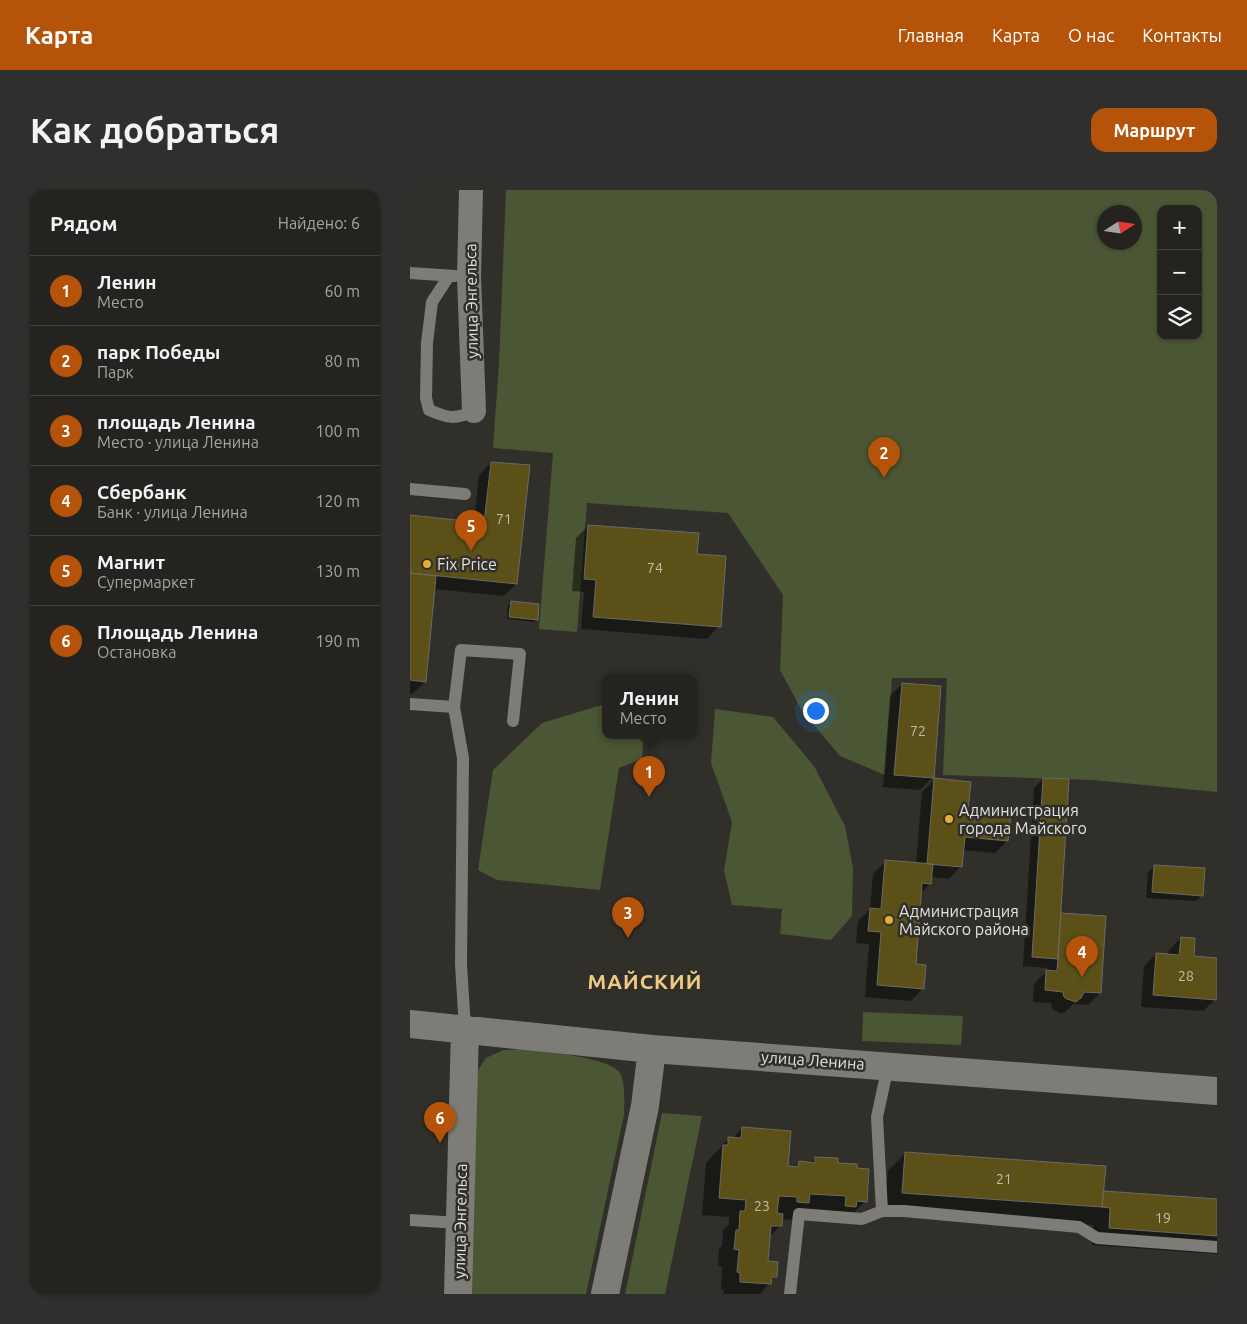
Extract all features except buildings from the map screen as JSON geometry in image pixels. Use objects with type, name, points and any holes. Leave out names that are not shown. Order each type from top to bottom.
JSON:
[{"type":"street","name":"улица Энгельса","points":[[471,190],[459,276],[474,411]]},
{"type":"street","name":"улица Ленина","points":[[410,1024],[465,1028],[652,1049],[1217,1091]]},
{"type":"street","name":"улица Энгельса","points":[[458,1294],[465,1028]]},
{"type":"street","points":[[605,1294],[645,1106],[652,1049]]},
{"type":"lane","points":[[410,273],[459,276]]},
{"type":"lane","points":[[459,276],[432,302],[427,343],[426,398],[429,410],[446,418],[461,417],[474,411]]},
{"type":"lane","points":[[410,489],[465,494]]},
{"type":"lane","points":[[465,1028],[461,964],[463,758],[454,707],[461,650],[520,654],[513,721]]},
{"type":"lane","points":[[410,704],[454,707]]},
{"type":"lane","points":[[882,1211],[878,1117],[888,1066]]},
{"type":"lane","points":[[790,1294],[799,1214],[862,1219],[882,1211],[904,1211],[1079,1227],[1097,1238],[1217,1247]]},
{"type":"lane","points":[[410,1220],[460,1223]]},
{"type":"green space","points":[[506,190],[1217,190],[1217,792],[1092,780],[943,775],[947,678],[892,678],[885,775],[840,756],[802,711],[780,670],[783,595],[728,513],[587,503],[577,632],[539,629],[553,453],[493,448],[499,363]]},
{"type":"green space","points":[[602,705],[602,739],[644,739],[642,759],[619,768],[600,890],[497,880],[478,870],[493,770],[542,723]]},
{"type":"green space","points":[[715,709],[773,717],[814,766],[845,826],[853,868],[852,916],[831,940],[780,934],[782,909],[732,905],[724,870],[732,822],[711,763]]},
{"type":"green space","points":[[863,1012],[963,1016],[961,1045],[862,1041]]},
{"type":"green space","points":[[524,1049],[591,1059],[614,1067],[622,1077],[624,1115],[586,1294],[469,1294],[476,1073],[486,1058],[503,1050]]},
{"type":"green space","points":[[662,1113],[702,1116],[665,1294],[625,1294]]},
{"type":"place","name":"парк Победы","points":[[884,478]]},
{"type":"place","name":"Магнит","points":[[471,551]]},
{"type":"place","name":"Fix Price","points":[[427,564]]},
{"type":"place","name":"Ленин","points":[[649,797]]},
{"type":"place","name":"Администрация города Майского","points":[[949,819]]},
{"type":"place","name":"Администрация Майского района","points":[[889,920]]},
{"type":"place","name":"площадь Ленина","points":[[628,938]]},
{"type":"place","name":"Сбербанк","points":[[1082,977]]},
{"type":"place","name":"Площадь Ленина","points":[[440,1143]]},
{"type":"district","name":"МАЙСКИЙ","points":[[645,982]]}]
